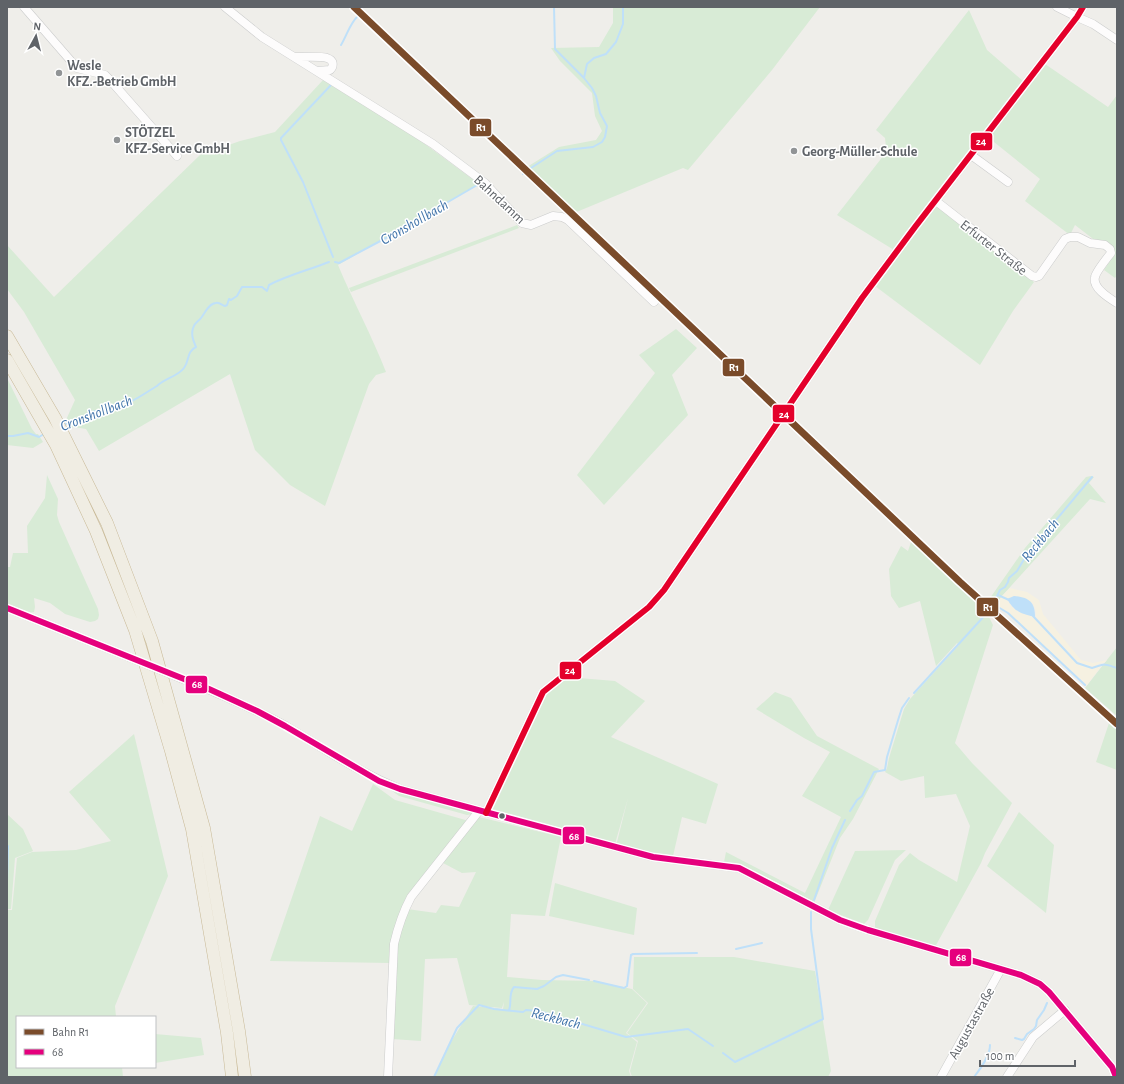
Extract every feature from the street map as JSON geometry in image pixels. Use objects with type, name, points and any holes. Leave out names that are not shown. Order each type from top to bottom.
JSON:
[{"type":"highway","points":[[7,336],[55,418],[61,443],[135,630],[192,829],[227,1033],[232,1077]]},
{"type":"highway","points":[[7,360],[44,424],[61,443],[107,523],[152,641],[204,828],[239,1031],[245,1077]]},
{"type":"street","points":[[24,7],[77,68],[105,75],[178,156]]},
{"type":"street","name":"Bahndamm","points":[[225,7],[262,38],[433,144],[485,183],[522,223],[531,226],[553,216],[562,216],[568,220],[654,302]]},
{"type":"street","points":[[1057,7],[1093,24],[1117,40]]},
{"type":"street","points":[[388,1077],[394,944],[405,909],[411,897],[483,812],[543,692],[649,607],[664,590],[862,298],[1077,17],[1083,7]]},
{"type":"street","points":[[294,57],[327,57],[332,60],[333,67],[330,70],[317,71]]},
{"type":"street","points":[[971,155],[1008,182]]},
{"type":"street","name":"Erfurter Straße","points":[[936,201],[1032,276],[1039,276],[1065,239],[1070,237],[1078,237],[1090,243],[1105,245],[1110,249],[1111,253],[1094,280],[1104,295],[1117,303]]},
{"type":"street","points":[[7,608],[209,689],[257,711],[379,781],[400,789],[653,857],[739,868],[840,920],[868,930],[1001,969],[1040,984],[1065,1010],[1112,1068],[1116,1077]]},
{"type":"street","name":"Augustastraße","points":[[941,1077],[1001,969]]},
{"type":"street","points":[[1007,1077],[1033,1037],[1065,1010]]},
{"type":"green space","points":[[613,7],[820,7],[772,70],[688,170],[683,168],[574,213],[527,167],[559,147],[596,140],[602,131],[595,116],[592,93],[560,61],[551,48],[599,47],[613,23]]},
{"type":"green space","points":[[969,10],[987,50],[1023,81],[894,250],[837,215],[884,155],[886,147],[885,138],[876,130]]},
{"type":"green space","points":[[1045,64],[1108,107],[1117,95],[1117,275],[1115,278],[1104,270],[1114,255],[1075,225],[1070,235],[1025,201],[1040,179],[989,138]]},
{"type":"green space","points":[[323,80],[410,133],[479,184],[338,265],[386,372],[376,375],[369,384],[325,506],[290,485],[255,450],[230,374],[99,451],[86,429],[74,427],[70,428],[66,420],[75,400],[24,312],[7,289],[7,245],[54,297],[200,155],[240,141],[275,132]]},
{"type":"green space","points":[[936,205],[1034,282],[1013,311],[980,365],[875,286]]},
{"type":"green space","points":[[517,225],[519,228],[351,292],[349,288]]},
{"type":"green space","points":[[676,329],[697,348],[672,375],[688,415],[604,505],[577,475],[655,373],[639,355]]},
{"type":"green space","points":[[7,378],[32,429],[36,434],[38,434],[43,442],[33,448],[7,445]]},
{"type":"green space","points":[[47,475],[58,499],[57,515],[59,522],[98,609],[98,619],[95,621],[90,622],[65,614],[50,603],[34,598],[34,612],[28,613],[7,604],[7,567],[10,567],[13,553],[28,553],[27,526],[45,498]]},
{"type":"green space","points":[[1086,477],[1094,477],[1089,483],[1106,503],[1090,499],[1002,596],[995,607],[988,601],[1025,548]]},
{"type":"green space","points":[[911,542],[985,611],[981,615],[985,612],[993,625],[955,743],[972,763],[1012,803],[935,947],[875,928],[875,921],[899,865],[910,853],[919,860],[957,882],[970,826],[956,794],[925,798],[924,776],[901,781],[885,772],[904,709],[910,699],[959,645],[957,643],[936,666],[920,601],[899,608],[891,596],[889,569],[901,546],[908,551]]},
{"type":"green space","points":[[1117,647],[1117,716],[1085,688]]},
{"type":"green space","points":[[567,677],[615,681],[645,701],[611,737],[718,784],[706,824],[682,817],[673,856],[655,855],[616,846],[628,798],[615,844],[493,809],[547,694]]},
{"type":"green space","points":[[775,692],[791,698],[817,736],[879,769],[853,819],[840,838],[814,903],[740,865],[724,862],[726,852],[805,893],[841,817],[802,796],[830,752],[756,709]]},
{"type":"green space","points":[[1109,723],[1117,729],[1117,770],[1096,762]]},
{"type":"green space","points":[[134,734],[168,876],[115,1006],[116,1016],[16,1016],[16,1068],[122,1068],[123,1077],[7,1077],[7,910],[12,910],[17,858],[32,852],[76,850],[111,841],[69,792]]},
{"type":"green space","points":[[373,784],[395,800],[469,821],[411,893],[390,963],[270,961],[320,816],[352,831]]},
{"type":"green space","points":[[384,785],[474,812],[473,814],[467,815],[399,796]]},
{"type":"green space","points":[[1019,812],[1054,845],[1046,913],[987,866]]},
{"type":"green space","points":[[7,814],[23,829],[33,851],[15,858],[11,909],[7,909]]},
{"type":"green space","points":[[479,817],[561,837],[545,916],[511,914],[507,977],[542,980],[595,981],[632,989],[647,1003],[626,1033],[637,1042],[629,1071],[631,1077],[434,1077],[446,1050],[473,1006],[503,1009],[504,1002],[502,1008],[469,1005],[457,958],[425,959],[421,1041],[392,1039],[396,945],[407,909],[436,913],[441,905],[459,907],[476,872],[462,873],[443,863]]},
{"type":"green space","points":[[906,850],[895,860],[868,920],[864,924],[828,910],[855,851]]},
{"type":"green space","points":[[555,883],[637,908],[634,935],[549,916]]},
{"type":"green space","points":[[634,957],[734,957],[815,971],[831,1071],[828,1077],[632,1077],[630,1071],[638,1041],[627,1033],[648,1003],[633,989]]},
{"type":"green space","points":[[156,1034],[201,1038],[204,1055],[156,1063]]},
{"type":"sand","points":[[1010,588],[1027,592],[1039,600],[1043,614],[1081,660],[1093,663],[1107,660],[1104,663],[1092,667],[1078,662],[1036,617],[1036,611],[1033,604],[1014,596],[1008,599],[1002,596]]},
{"type":"sand","points":[[1001,597],[1008,600],[1012,607],[1019,612],[1035,617],[1077,663],[1092,668],[1103,664],[1087,685],[1008,613],[996,605]]},
{"type":"water","points":[[1014,596],[1030,601],[1034,608],[1035,617],[1022,613],[1013,607],[1007,599]]},
{"type":"waterway","points":[[554,7],[555,49],[584,78]]},
{"type":"waterway","name":"Cronshollbach","points":[[531,168],[557,151],[593,147],[602,142],[605,137],[607,126],[600,113],[596,96],[584,78],[587,64],[594,58],[606,54],[616,42],[623,24],[623,7]]},
{"type":"waterway","points":[[341,45],[358,16]]},
{"type":"waterway","points":[[331,85],[281,138],[281,140],[303,182],[333,257]]},
{"type":"waterway","name":"Cronshollbach","points":[[335,262],[339,263],[386,238],[479,184],[487,191]]},
{"type":"waterway","name":"Cronshollbach","points":[[62,425],[80,421],[93,412],[128,403],[181,371],[186,365],[189,354],[196,347],[192,335],[194,326],[207,309],[214,303],[219,303],[225,306],[227,305],[229,299],[231,300],[237,296],[242,287],[262,287],[267,291],[269,285],[276,281],[329,262]]},
{"type":"waterway","name":"Cronshollbach","points":[[7,436],[28,433],[39,437],[44,434]]},
{"type":"waterway","name":"Reckbach","points":[[992,606],[1000,590],[1005,587],[1009,578],[1017,571],[1026,556],[1092,477]]},
{"type":"waterway","points":[[998,595],[1009,600]]},
{"type":"waterway","points":[[993,604],[1008,613],[1085,685]]},
{"type":"waterway","name":"Reckbach","points":[[914,693],[986,614]]},
{"type":"waterway","points":[[1033,616],[1077,663],[1092,668],[1100,665],[1117,668]]},
{"type":"waterway","name":"Reckbach","points":[[850,811],[857,800],[862,796],[874,772],[885,770],[887,757],[899,717],[902,708],[909,698]]},
{"type":"waterway","name":"Reckbach","points":[[814,900],[832,848],[845,820]]},
{"type":"waterway","points":[[7,881],[8,846]]},
{"type":"waterway","name":"Reckbach","points":[[723,1053],[735,1062],[823,1019],[811,929],[811,912]]},
{"type":"waterway","points":[[736,949],[762,943]]},
{"type":"waterway","points":[[594,981],[624,988],[627,986],[631,955],[633,954],[697,953]]},
{"type":"waterway","points":[[509,1010],[511,993],[514,987],[537,989],[544,986],[556,977],[563,975],[589,980]]},
{"type":"waterway","points":[[1015,1038],[1022,1040],[1034,1029],[1037,1020],[1047,1003]]},
{"type":"waterway","name":"Reckbach","points":[[434,1077],[457,1028],[479,1005],[494,1009],[523,1012],[526,1010],[539,1011],[626,1037],[688,1029],[713,1046]]},
{"type":"waterway","points":[[974,1077],[987,1058],[990,1045]]},
{"type":"rail line","name":"R1","points":[[354,7],[960,582],[1117,724]]},
{"type":"transit line","name":"24","points":[[486,813],[543,692],[649,607],[664,590],[862,298],[1077,17],[1083,7]]},
{"type":"transit line","name":"68","points":[[7,608],[209,689],[257,711],[379,781],[400,789],[653,857],[739,868],[840,920],[868,930],[1021,975],[1040,984],[1049,992],[1112,1067],[1116,1077]]},
{"type":"place","name":"Wesle KFZ.-Betrieb GmbH","points":[[59,73]]},
{"type":"place","name":"STÖTZEL KFZ-Service GmbH","points":[[117,140]]},
{"type":"place","name":"Georg-Müller-Schule","points":[[794,151]]}]
